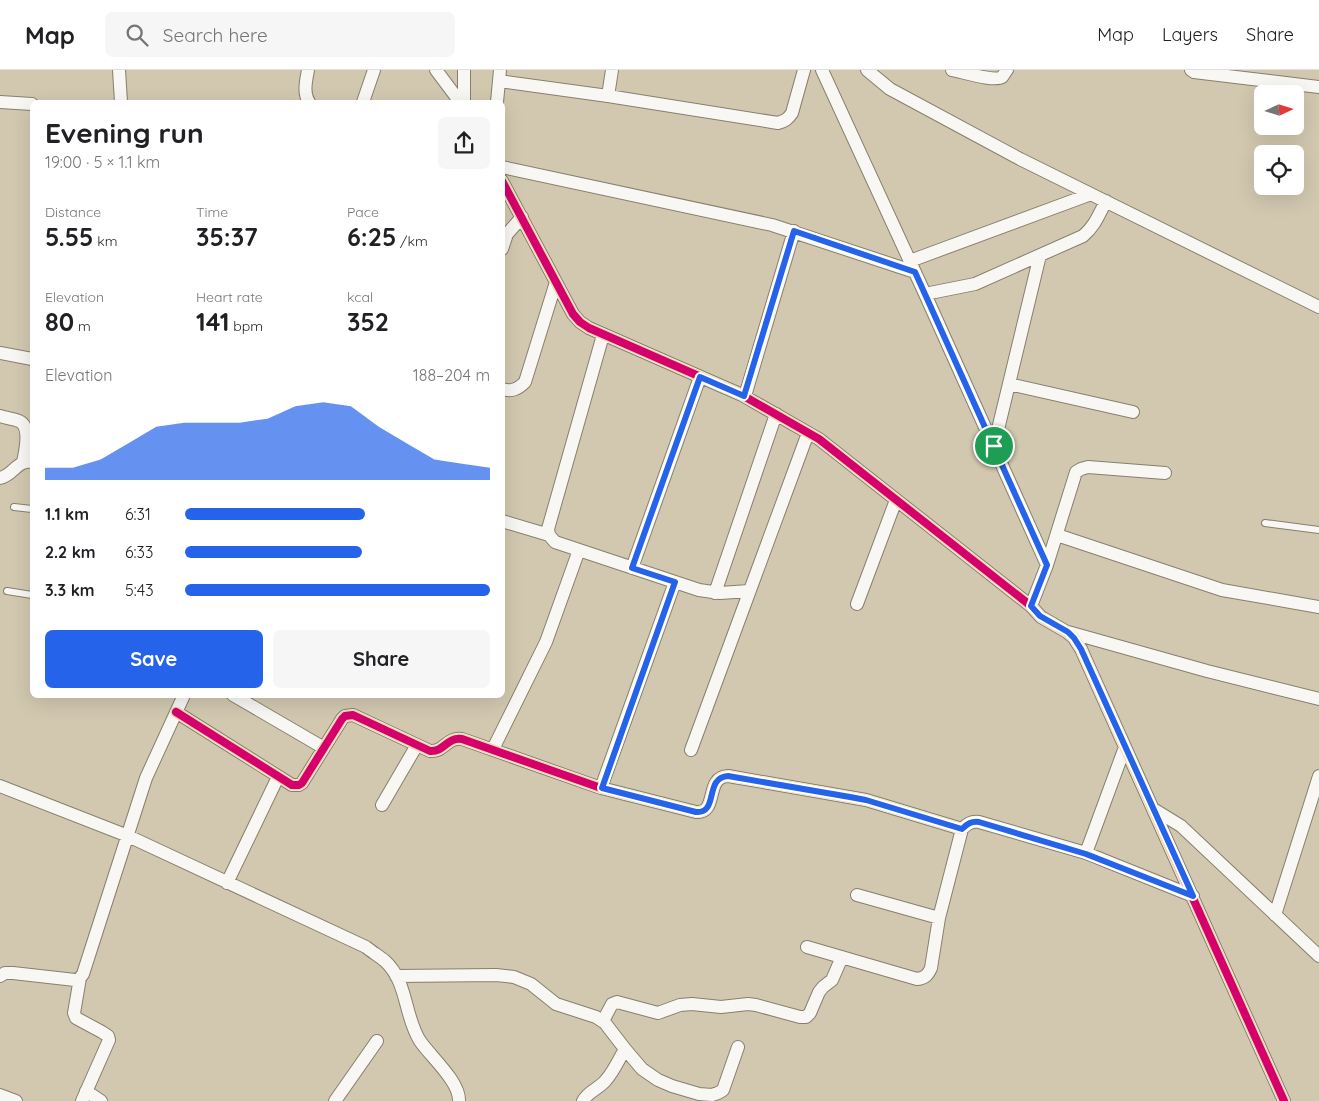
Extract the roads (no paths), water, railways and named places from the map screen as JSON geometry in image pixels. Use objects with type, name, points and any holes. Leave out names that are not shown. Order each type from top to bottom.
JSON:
[{"type":"street","points":[[119,70],[121,100]]},
{"type":"street","points":[[307,100],[305,92],[308,70]]},
{"type":"street","points":[[365,100],[374,70]]},
{"type":"street","points":[[436,70],[460,100]]},
{"type":"street","points":[[462,100],[464,70]]},
{"type":"street","points":[[608,96],[612,70]]},
{"type":"street","points":[[497,100],[500,76],[608,96],[778,123],[784,122],[792,113],[804,70]]},
{"type":"street","points":[[822,70],[913,266],[1047,565]]},
{"type":"street","points":[[867,70],[890,89],[1020,159],[1319,307]]},
{"type":"street","points":[[952,70],[997,79],[1003,76],[1007,70]]},
{"type":"street","points":[[1192,70],[1194,72],[1319,87]]},
{"type":"street","points":[[0,102],[30,104]]},
{"type":"street","points":[[505,168],[772,225],[913,266],[1090,194]]},
{"type":"street","points":[[505,186],[573,314],[580,322],[604,335],[744,396],[808,433],[829,447],[1031,606],[1040,616],[1068,632],[1206,671],[1319,699]]},
{"type":"street","points":[[925,294],[975,284],[1083,236],[1096,221],[1106,201]]},
{"type":"street","points":[[505,240],[507,234],[522,217]]},
{"type":"street","points":[[744,396],[794,231]]},
{"type":"street","points":[[994,446],[1040,255]]},
{"type":"street","points":[[505,389],[514,390],[525,382],[556,282]]},
{"type":"street","points":[[604,335],[548,529],[549,535],[554,542],[699,590],[715,593],[749,591]]},
{"type":"street","points":[[0,353],[30,359]]},
{"type":"street","points":[[632,568],[700,377]]},
{"type":"street","points":[[1009,384],[1133,412]]},
{"type":"street","points":[[715,593],[776,414]]},
{"type":"street","points":[[0,416],[20,422],[25,426],[28,462],[0,478]]},
{"type":"street","points":[[691,750],[808,433]]},
{"type":"street","points":[[1031,606],[1057,536],[1076,472],[1081,468],[1088,467],[1165,474]]},
{"type":"street","points":[[857,604],[896,500]]},
{"type":"street","points":[[505,522],[549,535]]},
{"type":"street","points":[[1057,536],[1222,590],[1319,607]]},
{"type":"street","points":[[493,749],[546,642],[580,550]]},
{"type":"street","points":[[602,788],[675,582]]},
{"type":"street","points":[[1068,632],[1081,649],[1155,810],[1284,1101]]},
{"type":"street","points":[[101,1101],[84,1096],[109,1040],[108,1036],[102,1032],[76,1018],[74,1013],[80,978],[83,974],[146,778],[183,698]]},
{"type":"street","points":[[239,698],[324,748]]},
{"type":"street","points":[[176,712],[292,785],[302,783],[342,719],[345,716],[353,715],[430,751],[440,750],[453,739],[462,739],[602,788],[696,812],[705,810],[718,778],[728,776],[866,800],[962,829]]},
{"type":"street","points":[[382,805],[417,745]]},
{"type":"street","points":[[1086,854],[1125,748]]},
{"type":"street","points":[[1275,915],[1319,776]]},
{"type":"street","points":[[227,882],[278,777]]},
{"type":"street","points":[[0,786],[128,836],[366,948],[386,961],[402,989],[416,1033],[455,1085],[459,1101]]},
{"type":"street","points":[[1155,810],[1181,826],[1319,956]]},
{"type":"street","points":[[806,947],[917,979],[929,974],[939,918],[962,829],[973,821],[1086,854],[1193,896]]},
{"type":"street","points":[[857,895],[939,918]]},
{"type":"street","points":[[603,1021],[612,1004],[617,1002],[658,1013],[680,1005],[692,1004],[721,1007],[748,1004],[806,1017],[810,1013],[819,992],[832,980],[842,957]]},
{"type":"street","points":[[0,976],[5,973],[13,973],[75,980],[80,978]]},
{"type":"street","points":[[396,976],[496,975],[514,978],[531,984],[556,1004],[603,1021],[642,1069],[658,1080],[699,1094],[712,1095],[723,1090],[738,1046]]},
{"type":"street","points":[[335,1101],[377,1041]]},
{"type":"street","points":[[583,1101],[586,1095],[605,1082],[624,1049]]},
{"type":"street","points":[[0,1095],[16,1101]]},
{"type":"lane","points":[[14,507],[30,509]]},
{"type":"lane","points":[[1265,523],[1319,530]]},
{"type":"lane","points":[[7,591],[30,595]]}]
